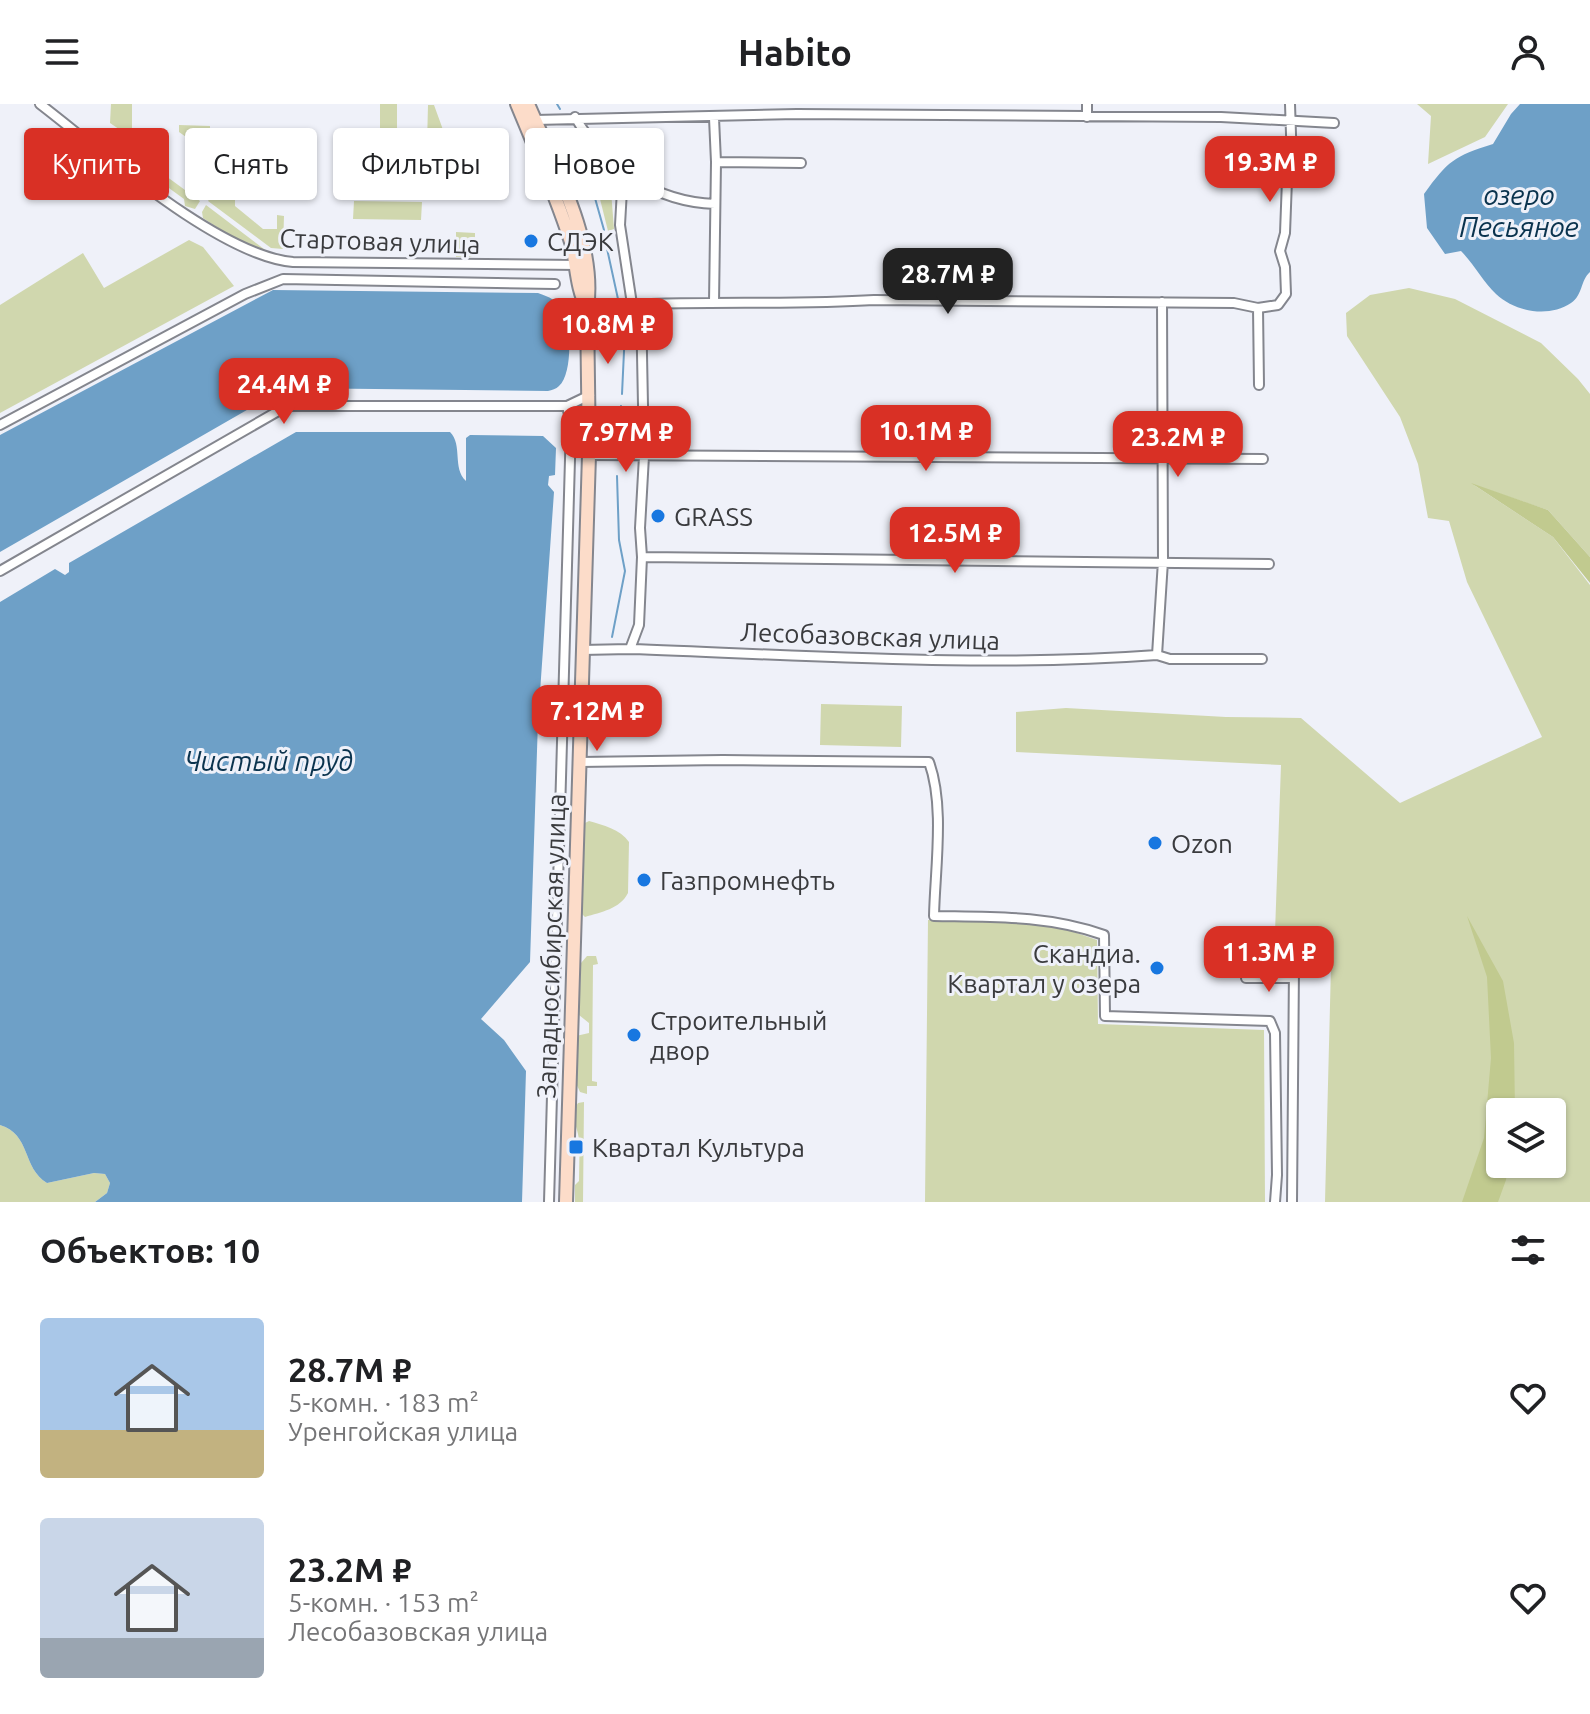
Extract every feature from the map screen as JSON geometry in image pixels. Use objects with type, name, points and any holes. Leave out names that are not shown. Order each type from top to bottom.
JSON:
[{"type":"main road","name":"Западносибирская улица","points":[[517,104],[589,284],[589,455],[566,1202]]},
{"type":"main road","name":"Западносибирская улица","points":[[528,104],[568,197],[580,265]]},
{"type":"street","name":"Стартовая улица","points":[[40,104],[194,218],[262,256],[293,262],[580,265]]},
{"type":"street","points":[[1087,104],[1087,117]]},
{"type":"street","points":[[587,308],[636,304],[874,300],[1234,303],[1258,308],[1278,305],[1286,294],[1285,267],[1280,251],[1285,233],[1287,180],[1292,164],[1290,104]]},
{"type":"street","points":[[535,120],[797,114],[1221,117],[1334,123]]},
{"type":"street","points":[[575,117],[582,128]]},
{"type":"street","points":[[714,118],[714,303]]},
{"type":"street","points":[[716,162],[801,163]]},
{"type":"street","points":[[664,195],[694,203],[715,204]]},
{"type":"street","points":[[621,200],[620,225],[636,304],[644,456],[639,625],[630,649]]},
{"type":"street","points":[[0,425],[245,294],[283,279],[555,284]]},
{"type":"street","points":[[1157,655],[1163,561],[1162,302]]},
{"type":"street","points":[[1258,308],[1259,385]]},
{"type":"street","points":[[0,571],[287,406],[567,406],[590,395]]},
{"type":"street","points":[[549,1202],[571,424],[567,406]]},
{"type":"street","points":[[589,455],[1263,459]]},
{"type":"street","points":[[569,512],[587,512]]},
{"type":"street","points":[[642,557],[1269,564]]},
{"type":"street","points":[[567,571],[585,571]]},
{"type":"street","name":"Лесобазовская улица","points":[[565,637],[582,644],[630,649],[933,660],[1157,655],[1170,659],[1262,659]]},
{"type":"street","points":[[579,762],[929,762],[935,778],[937,806],[934,916],[1031,918],[1073,924],[1104,935],[1105,1016],[1270,1021],[1275,1033],[1275,1202]]},
{"type":"street","points":[[560,855],[575,858]]},
{"type":"street","points":[[1246,966],[1294,967],[1292,1202]]},
{"type":"street","points":[[1246,978],[1293,978]]},
{"type":"street","points":[[555,997],[572,998]]},
{"type":"street","points":[[550,1136],[567,1136]]},
{"type":"green space","points":[[111,104],[132,104],[132,128],[117,128],[110,123]]},
{"type":"green space","points":[[380,104],[397,104],[397,128],[380,128]]},
{"type":"green space","points":[[1417,104],[1508,104],[1485,137],[1428,164],[1431,116]]},
{"type":"green space","points":[[428,105],[434,105],[442,128],[427,128]]},
{"type":"green space","points":[[179,125],[210,126],[185,128],[185,136],[179,132]]},
{"type":"green space","points":[[169,178],[185,190],[185,200],[200,201],[195,209],[185,206],[184,199],[169,188]]},
{"type":"green space","points":[[235,200],[235,206],[263,229],[277,229],[277,215],[284,216],[283,249],[271,248],[208,201]]},
{"type":"green space","points":[[600,200],[612,200],[614,229],[608,231]]},
{"type":"green space","points":[[354,201],[422,202],[421,220],[353,219]]},
{"type":"green space","points":[[206,205],[268,252],[241,241],[203,218]]},
{"type":"green space","points":[[456,232],[475,233],[475,257],[456,257]]},
{"type":"green space","points":[[189,240],[203,247],[234,286],[0,413],[0,305],[83,253],[104,288]]},
{"type":"green space","points":[[1409,288],[1455,299],[1541,343],[1590,394],[1590,557],[1548,510],[1474,485],[1553,537],[1590,585],[1590,1202],[1325,1202],[1331,966],[1274,960],[1281,765],[1016,752],[1016,712],[1066,708],[1301,718],[1400,803],[1542,737],[1467,582],[1449,521],[1428,518],[1418,464],[1400,417],[1347,336],[1346,313],[1370,295]]},
{"type":"green space","points":[[1471,483],[1548,510],[1590,557],[1590,583],[1553,537]]},
{"type":"green space","points":[[821,704],[902,706],[901,747],[820,745]]},
{"type":"green space","points":[[589,821],[616,831],[629,842],[628,893],[615,906],[585,917],[582,914],[585,823]]},
{"type":"green space","points":[[1467,916],[1503,981],[1514,1043],[1515,1098],[1488,1098],[1491,1058],[1487,977]]},
{"type":"green space","points":[[928,920],[1051,924],[1097,940],[1098,1024],[1264,1030],[1265,1202],[925,1202]]},
{"type":"green space","points":[[587,956],[596,956],[598,964],[593,965],[592,1081],[597,1082],[597,1086],[587,1086],[587,1094],[580,1092],[575,1081],[576,1036],[589,1033],[589,1023],[579,1015],[581,963]]},
{"type":"green space","points":[[584,1102],[583,1202],[575,1202],[575,1185],[579,1181],[579,1140],[574,1112],[578,1103]]},
{"type":"green space","points":[[1486,1115],[1486,1178],[1506,1180],[1498,1202],[1462,1202],[1484,1138]]},
{"type":"green space","points":[[0,1125],[17,1136],[33,1169],[47,1183],[94,1173],[105,1174],[110,1183],[107,1193],[95,1202],[0,1202]]},
{"type":"water","name":"озеро Песьяное","points":[[1520,104],[1590,104],[1590,272],[1575,300],[1553,310],[1522,309],[1504,300],[1491,289],[1461,251],[1445,254],[1427,228],[1424,194],[1432,183],[1453,161],[1493,144]]},
{"type":"water","points":[[273,290],[538,293],[556,302],[566,318],[569,338],[567,371],[559,386],[548,391],[285,388],[0,552],[0,435]]},
{"type":"water","name":"Чистый пруд","points":[[296,432],[450,432],[456,443],[459,470],[466,481],[466,438],[470,435],[543,436],[556,448],[555,475],[549,476],[548,485],[554,492],[538,721],[530,962],[481,1019],[504,1040],[526,1071],[522,1202],[95,1202],[107,1193],[110,1183],[105,1174],[94,1173],[47,1183],[33,1169],[17,1136],[0,1125],[0,602],[55,569],[65,575],[69,572],[69,563]]},
{"type":"waterway","points":[[557,104],[560,109]]},
{"type":"waterway","points":[[596,200],[604,230]]},
{"type":"waterway","points":[[606,244],[618,299]]},
{"type":"waterway","points":[[620,310],[625,330],[622,394]]},
{"type":"waterway","points":[[620,439],[621,406]]},
{"type":"waterway","points":[[612,637],[625,571],[619,540],[617,476]]},
{"type":"place","name":"СДЭК","points":[[531,241]]},
{"type":"place","name":"GRASS","points":[[658,516]]},
{"type":"place","name":"Ozon","points":[[1155,843]]},
{"type":"place","name":"Газпромнефть","points":[[644,880]]},
{"type":"place","name":"Скандиа. Квартал у озера","points":[[1157,968]]},
{"type":"place","name":"Строительный двор","points":[[634,1035]]},
{"type":"place","name":"Квартал Культура","points":[[576,1147]]}]
